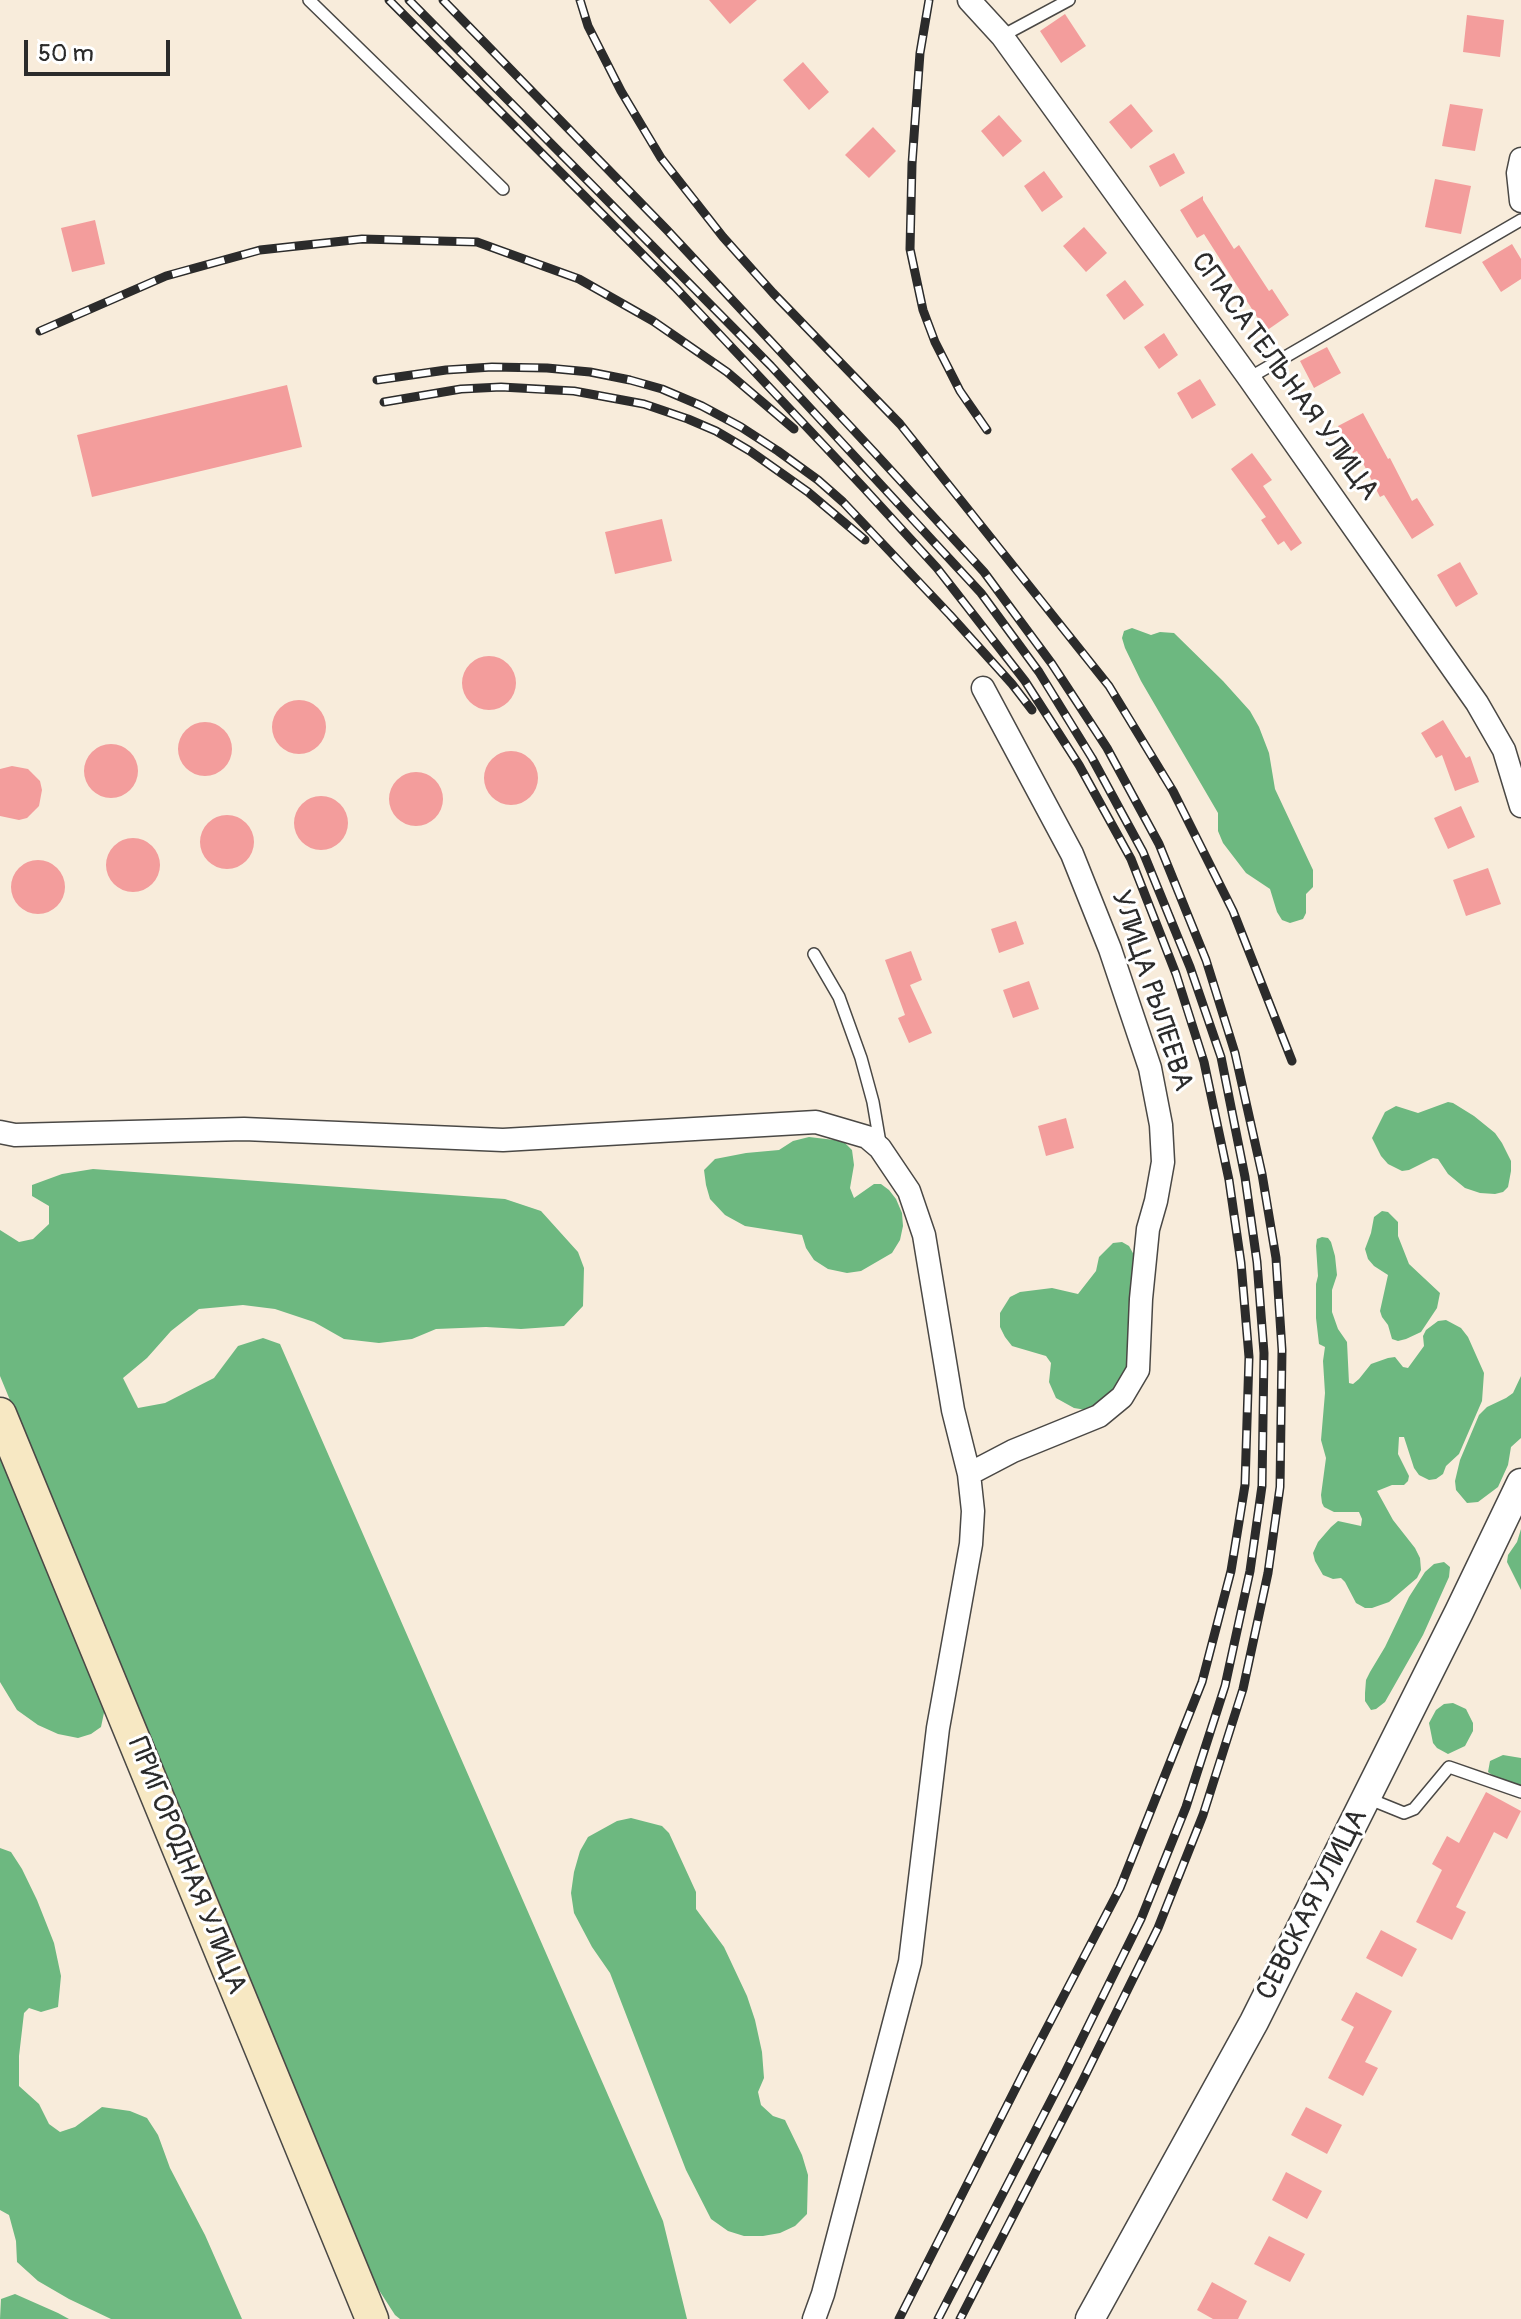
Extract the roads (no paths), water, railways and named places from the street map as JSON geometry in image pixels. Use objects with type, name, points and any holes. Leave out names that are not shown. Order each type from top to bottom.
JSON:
[{"type":"main road","name":"ПРИГОРОДНАЯ УЛИЦА","points":[[0,1414],[372,2319]]},
{"type":"street","name":"СПАСАТЕЛЬНАЯ УЛИЦА","points":[[969,0],[1002,36],[1249,378],[1483,712],[1504,750],[1521,806]]},
{"type":"street","points":[[1521,159],[1518,173],[1521,201]]},
{"type":"street","name":"УЛИЦА РЫЛЕЕВА","points":[[969,1474],[1013,1451],[1099,1416],[1122,1397],[1138,1370],[1148,1229],[1163,1162],[1161,1125],[1150,1068],[1110,949],[1072,854],[983,688]]},
{"type":"street","points":[[0,1132],[15,1135],[244,1129],[503,1140],[816,1122],[867,1137],[880,1148],[909,1191],[924,1235],[953,1410],[969,1474],[973,1511],[971,1544],[938,1728],[910,1962],[814,2319]]},
{"type":"street","name":"СЕВСКАЯ УЛИЦА","points":[[1090,2319],[1254,2022],[1521,1483]]},
{"type":"lane","points":[[309,0],[503,189]]},
{"type":"lane","points":[[1002,36],[1069,0]]},
{"type":"lane","points":[[1249,378],[1521,220]]},
{"type":"lane","points":[[814,954],[839,997],[861,1058],[873,1102],[880,1148]]},
{"type":"lane","points":[[1367,1798],[1404,1813],[1414,1809],[1449,1767],[1521,1792]]},
{"type":"railway","points":[[389,0],[675,287],[863,487],[937,568],[1025,681],[1079,765],[1131,859],[1176,974],[1204,1062],[1229,1180],[1241,1263],[1249,1357],[1245,1485],[1231,1571],[1202,1682],[1120,1888],[899,2319]]},
{"type":"railway","points":[[409,0],[771,366],[981,593],[1039,672],[1092,758],[1143,852],[1190,967],[1221,1057],[1245,1177],[1257,1262],[1264,1353],[1262,1486],[1250,1571],[1225,1686],[1186,1807],[1141,1919],[938,2319]]},
{"type":"railway","points":[[443,0],[667,230],[875,453],[984,572],[1052,664],[1107,748],[1159,844],[1206,960],[1235,1053],[1262,1174],[1276,1258],[1282,1350],[1280,1487],[1268,1573],[1243,1689],[1203,1815],[1158,1928],[960,2319]]},
{"type":"railway","points":[[580,0],[588,26],[621,91],[661,158],[723,237],[773,293],[900,424],[1109,686],[1173,791],[1233,911],[1292,1061]]},
{"type":"railway","points":[[929,0],[920,53],[910,249],[923,310],[935,342],[960,391],[987,430]]},
{"type":"railway","points":[[40,331],[166,276],[260,250],[362,239],[477,242],[579,279],[653,321],[727,372],[794,429]]},
{"type":"railway","points":[[377,380],[446,370],[547,368],[630,380],[662,389],[702,406],[778,451],[843,502],[950,615],[1032,710]]},
{"type":"railway","points":[[384,402],[461,389],[501,387],[574,391],[644,404],[716,431],[750,451],[808,492],[865,540]]}]
